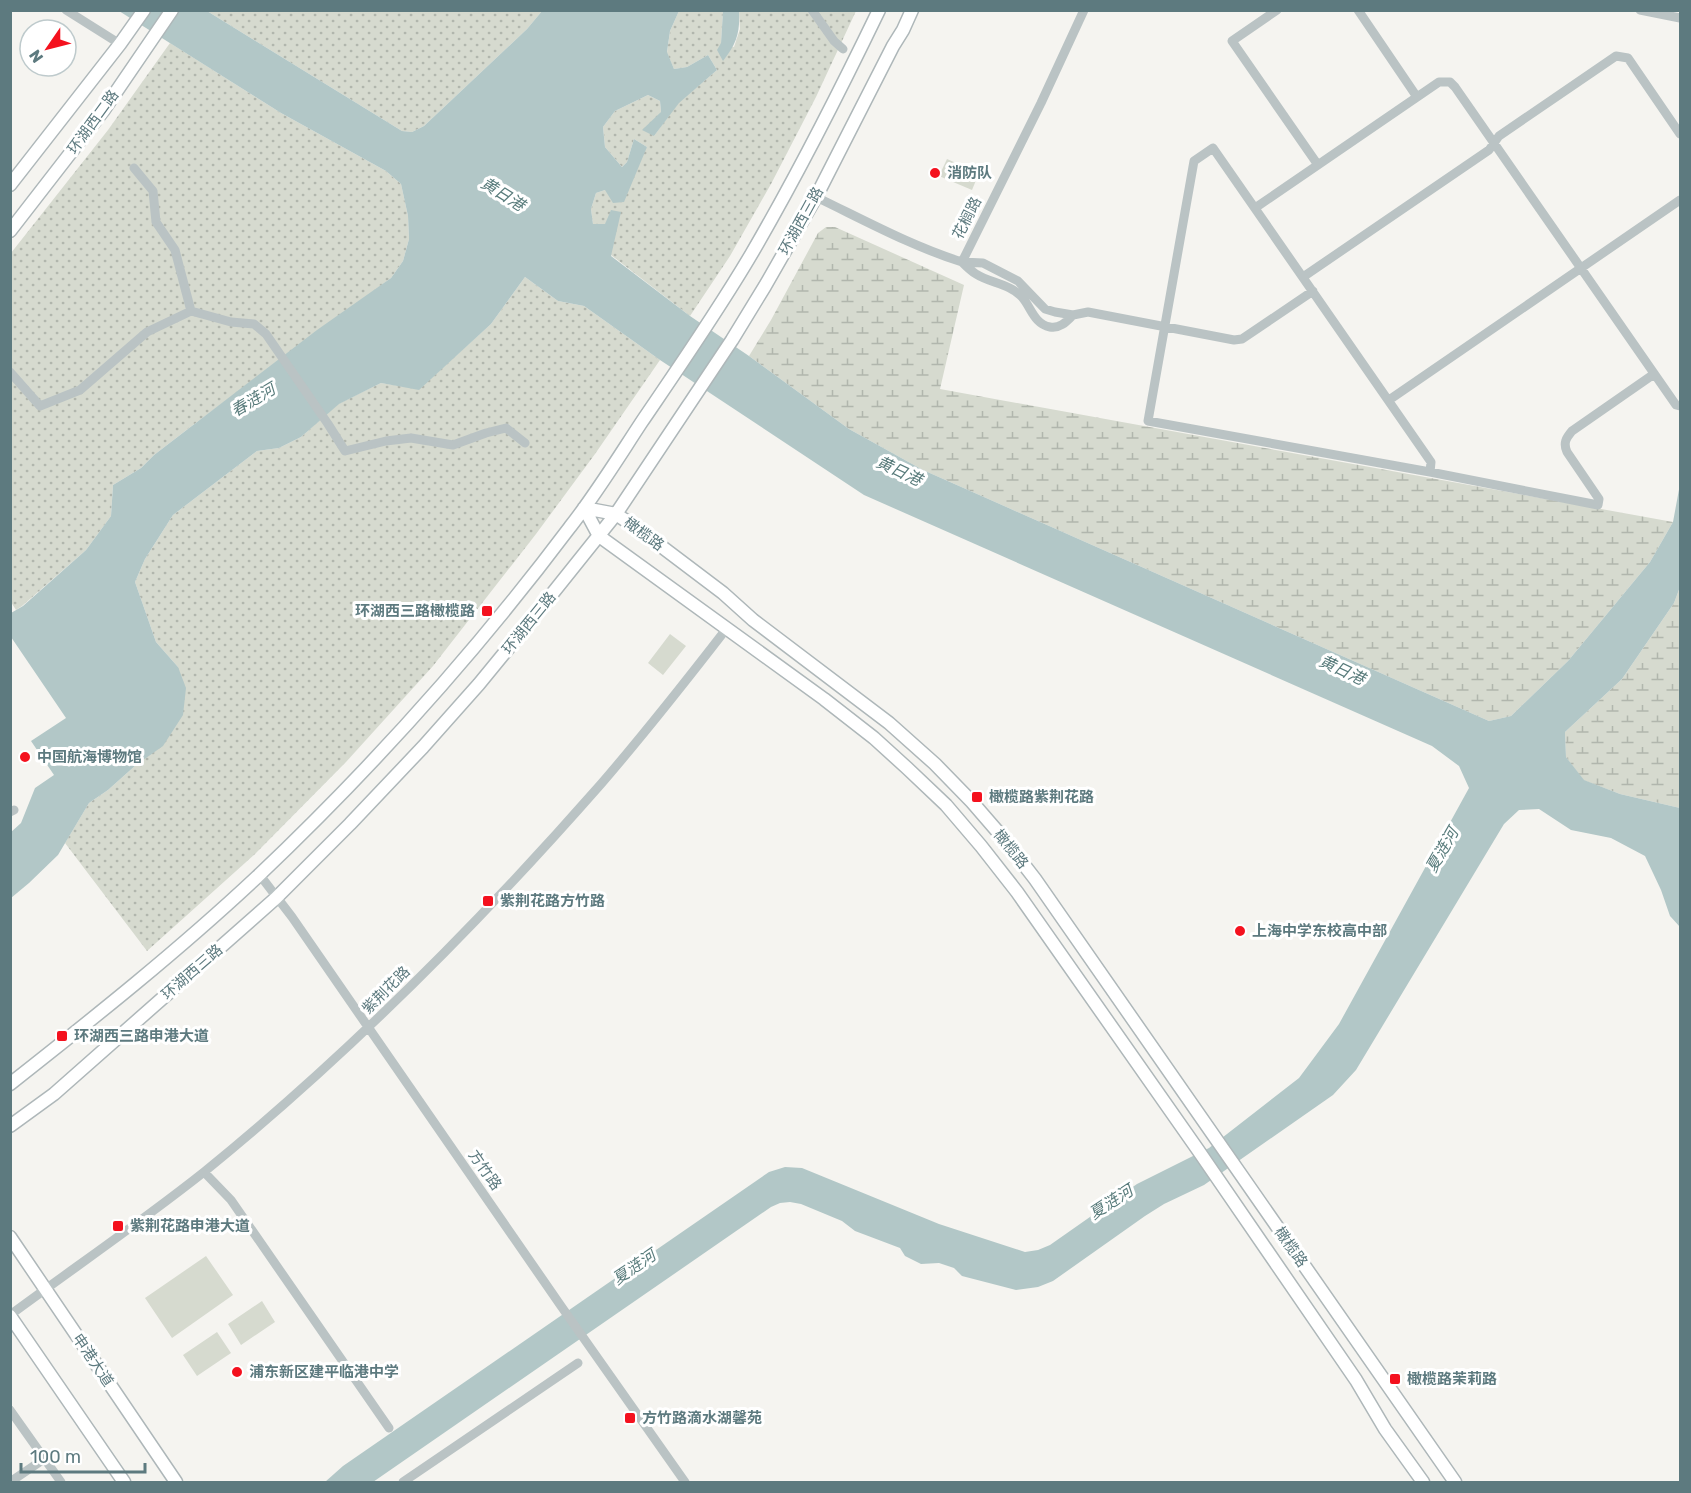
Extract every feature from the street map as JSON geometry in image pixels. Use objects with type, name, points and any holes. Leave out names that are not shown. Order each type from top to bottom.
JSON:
[{"type":"main road","name":"环湖西二路","points":[[10,185],[144,10]]},
{"type":"main road","name":"环湖西二路","points":[[10,231],[97,119],[171,10]]},
{"type":"main road","name":"环湖西三路","points":[[10,1084],[129,990],[200,930],[260,874],[388,744],[482,638],[584,508],[751,255],[839,93],[879,10]]},
{"type":"main road","name":"环湖西三路","points":[[10,1126],[54,1094],[276,898],[350,824],[479,684],[599,536],[699,390],[765,286],[816,197],[912,10]]},
{"type":"main road","name":"橄榄路","points":[[584,508],[616,514],[723,594],[753,620],[889,723],[935,764],[972,802],[1004,838],[1035,879],[1455,1482]]},
{"type":"main road","name":"橄榄路","points":[[584,508],[599,536],[824,699],[874,738],[945,805],[981,846],[1017,892],[1198,1150],[1423,1482]]},
{"type":"main road","name":"申港大道","points":[[10,1237],[176,1482]]},
{"type":"main road","points":[[10,1316],[124,1482]]},
{"type":"street","points":[[66,10],[120,44]]},
{"type":"street","points":[[812,10],[843,50]]},
{"type":"street","name":"花榈路","points":[[816,197],[895,236],[962,262],[1037,112],[1084,10]]},
{"type":"street","points":[[1277,10],[1232,41],[1318,165]]},
{"type":"street","points":[[1358,10],[1417,97]]},
{"type":"street","points":[[1640,10],[1680,18]]},
{"type":"street","points":[[1303,277],[1489,150],[1499,136],[1616,56],[1628,58],[1680,134]]},
{"type":"street","points":[[1255,208],[1439,82],[1450,82],[1654,375],[1676,405],[1680,406]]},
{"type":"street","points":[[1430,472],[1431,462],[1213,148],[1194,161],[1148,421],[1598,505],[1599,499],[1567,452],[1565,441],[1572,431],[1654,375]]},
{"type":"street","points":[[134,168],[153,191],[156,222],[176,249],[192,311]]},
{"type":"street","points":[[1389,400],[1680,200]]},
{"type":"street","points":[[962,262],[976,274],[1016,292],[1041,323],[1050,327],[1059,326],[1066,323],[1073,315]]},
{"type":"street","points":[[962,262],[983,263],[1018,281],[1045,309],[1055,312],[1073,315],[1088,312],[1234,340],[1242,339],[1313,291]]},
{"type":"street","points":[[10,372],[40,406],[80,390],[147,332],[192,311],[231,322],[254,324],[266,334],[345,451],[386,441],[411,438],[453,445],[506,428],[525,443]]},
{"type":"street","name":"紫荆花路","points":[[10,1316],[204,1172],[368,1028],[472,926],[534,858],[602,782],[727,628]]},
{"type":"street","name":"方竹路","points":[[260,874],[685,1482]]},
{"type":"street","points":[[204,1172],[231,1200],[389,1428]]},
{"type":"street","points":[[403,1482],[578,1363]]},
{"type":"street","points":[[10,1410],[61,1482]]},
{"type":"street","points":[[10,1482],[44,1459]]},
{"type":"green space","points":[[207,11],[542,11],[527,29],[424,126],[412,132],[402,131]]},
{"type":"green space","points":[[679,11],[723,11],[721,43],[734,47],[740,29],[739,11],[856,11],[816,97],[771,184],[730,256],[690,316],[611,255],[605,224],[593,224],[591,209],[596,193],[605,190],[647,147],[634,139],[627,162],[622,167],[605,147],[603,127],[615,111],[648,95],[660,101],[661,112],[654,136],[678,103],[717,70],[708,55],[687,67],[674,69],[667,53],[670,31]]},
{"type":"green space","points":[[170,43],[281,113],[386,171],[401,184],[408,216],[409,239],[403,261],[391,278],[193,425],[141,468],[113,485],[111,516],[86,550],[16,610],[11,602],[11,253],[108,130]]},
{"type":"green space","points":[[947,159],[979,173],[972,190],[939,176]]},
{"type":"green space","points":[[826,227],[835,227],[964,285],[940,389],[1673,522],[1650,562],[1568,661],[1511,716],[1489,721],[923,470],[849,429],[749,356],[818,233]]},
{"type":"green space","points":[[525,277],[558,301],[584,306],[660,360],[536,534],[433,666],[346,762],[255,854],[147,951],[65,843],[89,803],[108,790],[136,765],[178,667],[156,642],[135,582],[145,559],[173,515],[257,451],[279,448],[301,437],[338,404],[381,383],[419,389],[491,324]]},
{"type":"green space","points":[[1680,587],[1680,808],[1620,794],[1583,780],[1566,757],[1565,732],[1622,679],[1674,603]]},
{"type":"green space","points":[[670,634],[686,646],[663,675],[648,663]]},
{"type":"green space","points":[[206,1256],[233,1295],[172,1338],[145,1298]]},
{"type":"green space","points":[[262,1301],[275,1322],[241,1345],[228,1324]]},
{"type":"green space","points":[[217,1332],[231,1353],[197,1376],[183,1355]]},
{"type":"water","points":[[119,11],[207,11],[402,131],[412,132],[424,126],[527,29],[542,11],[679,11],[670,31],[667,52],[674,69],[687,67],[708,55],[717,70],[679,103],[654,136],[642,130],[661,112],[660,101],[648,95],[615,111],[603,127],[605,147],[622,167],[627,162],[634,139],[647,147],[624,202],[613,203],[605,190],[596,193],[591,209],[593,224],[605,224],[611,210],[621,212],[611,256],[690,316],[849,429],[923,470],[1489,721],[1511,716],[1568,661],[1650,562],[1673,522],[1680,484],[1680,587],[1674,603],[1622,679],[1565,732],[1566,757],[1584,780],[1620,794],[1680,808],[1680,927],[1670,916],[1645,856],[1611,838],[1571,830],[1539,809],[1519,810],[1504,824],[1356,1070],[1333,1095],[1204,1185],[1145,1216],[1053,1281],[1038,1287],[1016,1290],[962,1276],[954,1268],[939,1263],[921,1264],[905,1256],[900,1248],[855,1231],[842,1221],[801,1204],[780,1203],[373,1482],[325,1482],[343,1466],[769,1172],[785,1167],[802,1168],[939,1224],[1025,1252],[1050,1245],[1137,1184],[1209,1148],[1299,1078],[1339,1024],[1469,788],[1459,766],[1432,746],[864,495],[660,360],[584,306],[558,301],[525,277],[491,324],[419,390],[381,383],[339,404],[301,437],[279,448],[257,451],[173,515],[145,559],[135,582],[156,642],[178,667],[186,688],[183,715],[163,746],[89,803],[58,855],[11,898],[10,833],[21,823],[35,788],[54,775],[31,741],[66,718],[11,637],[11,613],[23,606],[86,550],[111,516],[113,485],[141,468],[154,455],[317,330],[391,278],[403,261],[409,239],[408,216],[401,184],[386,171],[281,113]]},
{"type":"water","points":[[723,11],[739,11],[739,19],[737,37],[723,61],[717,50],[721,43]]},
{"type":"place","name":"消防队","points":[[935,173]]},
{"type":"place","name":"环湖西三路橄榄路","points":[[487,611]]},
{"type":"place","name":"中国航海博物馆","points":[[25,757]]},
{"type":"place","name":"橄榄路紫荆花路","points":[[977,797]]},
{"type":"place","name":"紫荆花路方竹路","points":[[488,901]]},
{"type":"place","name":"上海中学东校高中部","points":[[1240,931]]},
{"type":"place","name":"环湖西三路申港大道","points":[[62,1036]]},
{"type":"place","name":"紫荆花路申港大道","points":[[118,1226]]},
{"type":"place","name":"浦东新区建平临港中学","points":[[237,1372]]},
{"type":"place","name":"橄榄路茉莉路","points":[[1395,1379]]},
{"type":"place","name":"方竹路滴水湖馨苑","points":[[630,1418]]},
{"type":"water label","name":"黄日港","points":[[503,194]]},
{"type":"water label","name":"春涟河","points":[[253,400]]},
{"type":"water label","name":"黄日港","points":[[899,471]]},
{"type":"water label","name":"黄日港","points":[[1342,670]]},
{"type":"water label","name":"夏涟河","points":[[1442,850]]},
{"type":"water label","name":"夏涟河","points":[[1111,1202]]},
{"type":"water label","name":"夏涟河","points":[[634,1267]]}]
